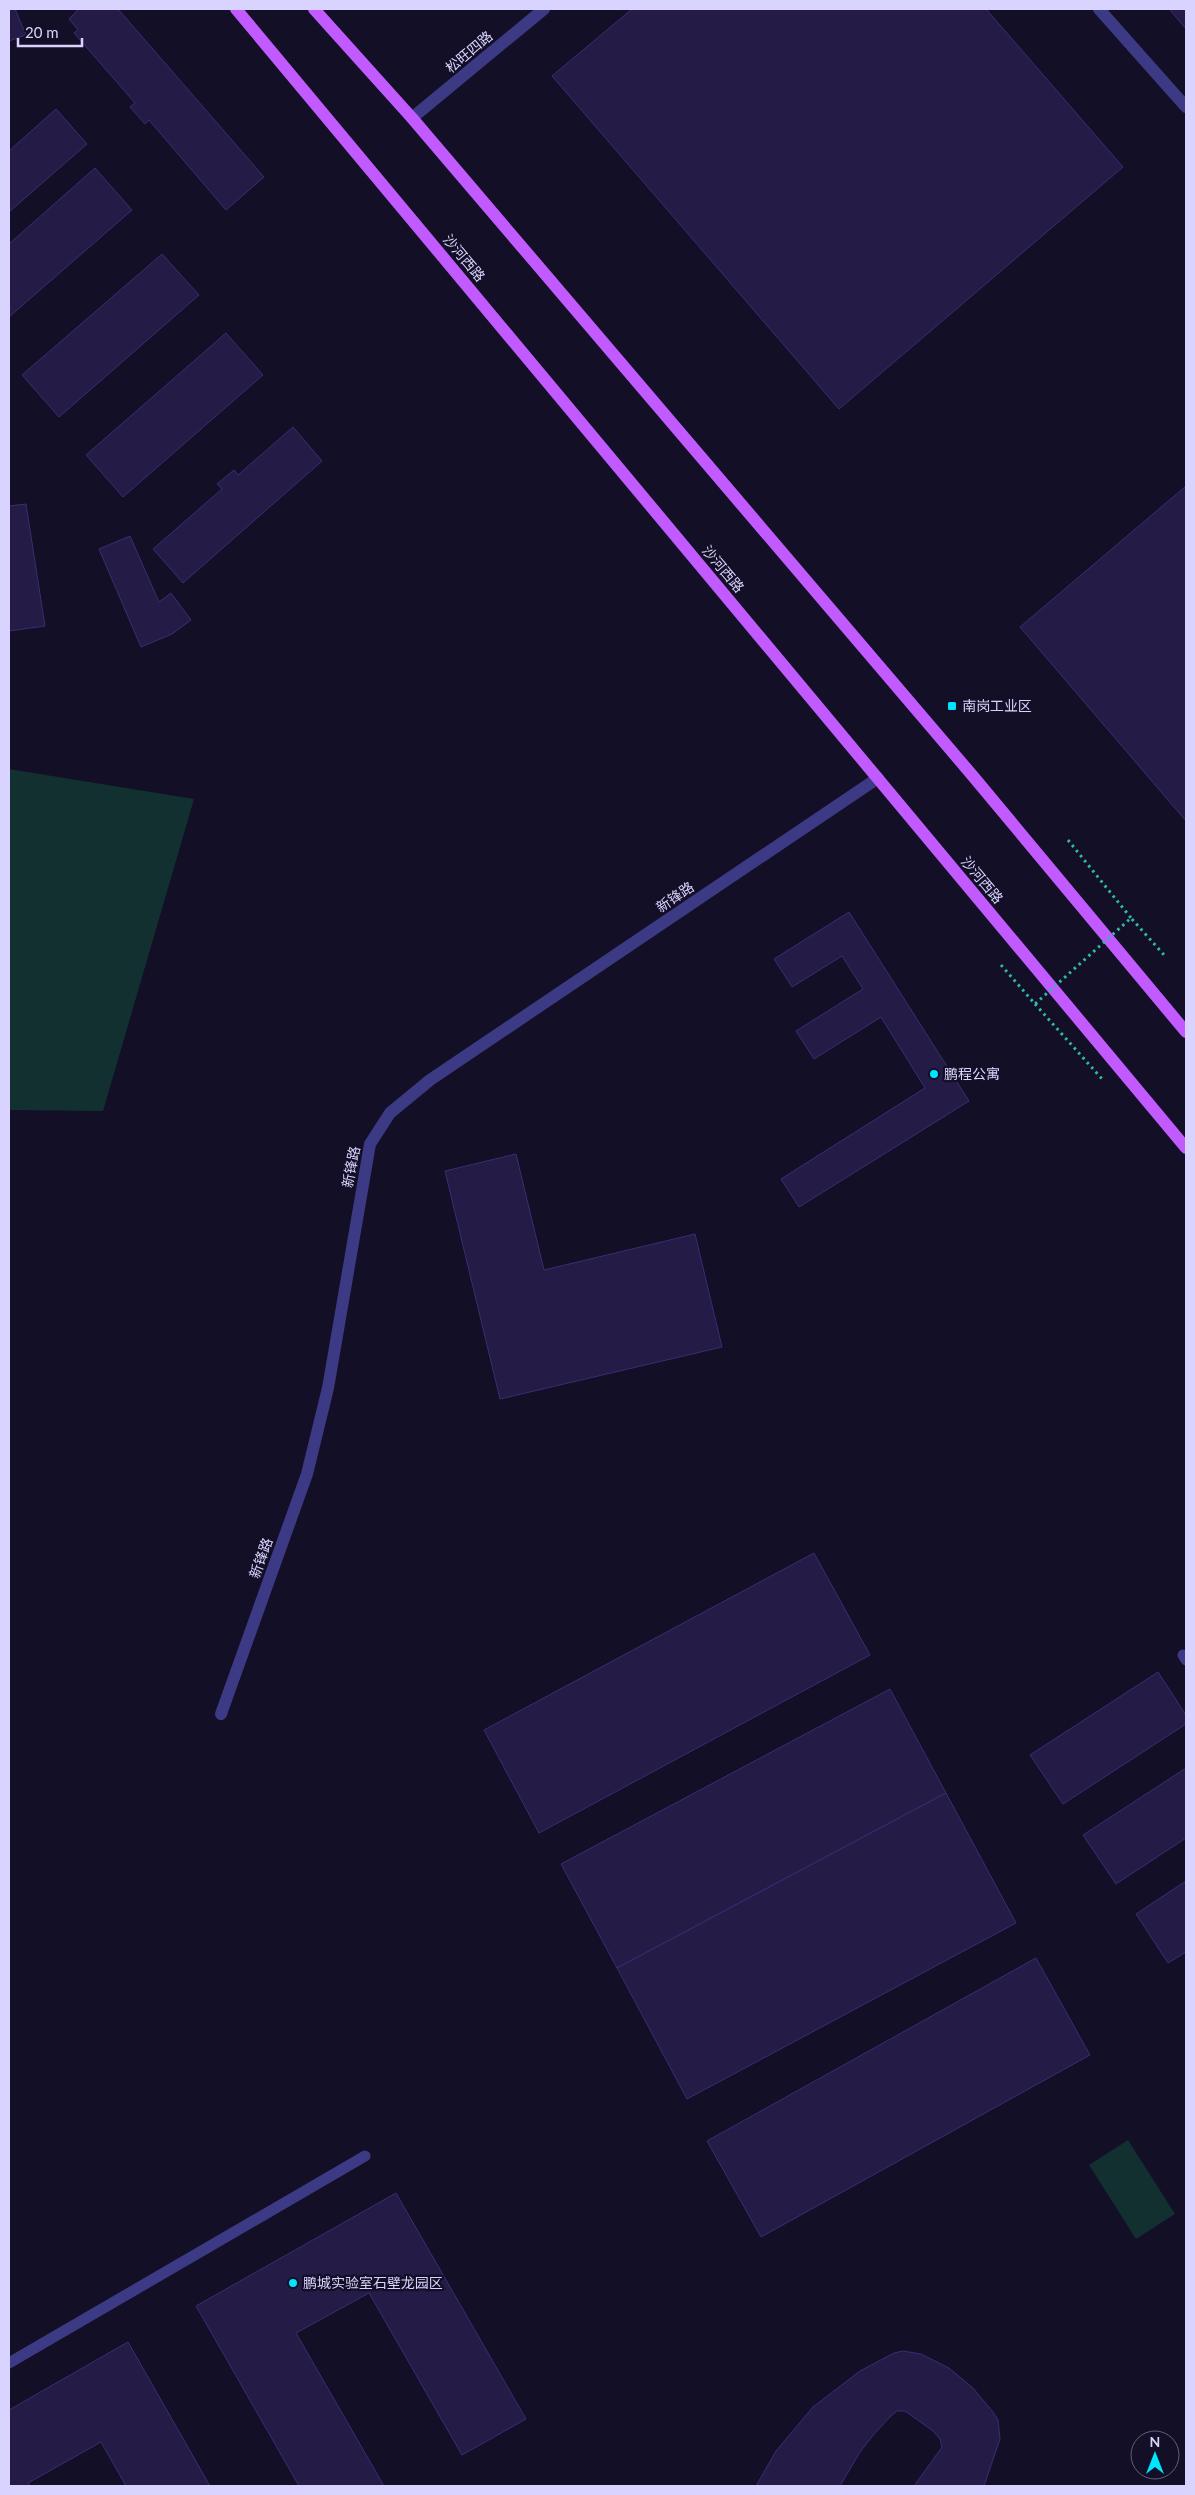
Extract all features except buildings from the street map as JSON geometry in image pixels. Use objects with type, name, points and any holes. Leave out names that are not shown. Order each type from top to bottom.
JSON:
[{"type":"main road","name":"沙河西路","points":[[236,9],[1186,1148]]},
{"type":"main road","points":[[314,9],[412,118],[972,775],[1186,1032]]},
{"type":"street","name":"松旺四路","points":[[412,118],[544,9]]},
{"type":"street","points":[[1099,9],[1186,107]]},
{"type":"street","name":"新锋路","points":[[221,1714],[307,1474],[328,1388],[370,1144],[390,1113],[430,1080],[878,778]]},
{"type":"lane","points":[[9,2363],[365,2156]]},
{"type":"path","points":[[1068,840],[1131,918],[1165,956]]},
{"type":"path","points":[[1035,1004],[1131,918]]},
{"type":"path","points":[[1001,965],[1104,1080]]},
{"type":"green space","points":[[9,769],[194,799],[103,1111],[9,1110]]},
{"type":"green space","points":[[1128,2140],[1175,2214],[1136,2239],[1089,2165]]},
{"type":"place","name":"南岗工业区","points":[[952,706]]},
{"type":"place","name":"鹏程公寓","points":[[934,1074]]},
{"type":"place","name":"鹏城实验室石壁龙园区","points":[[293,2283]]}]
